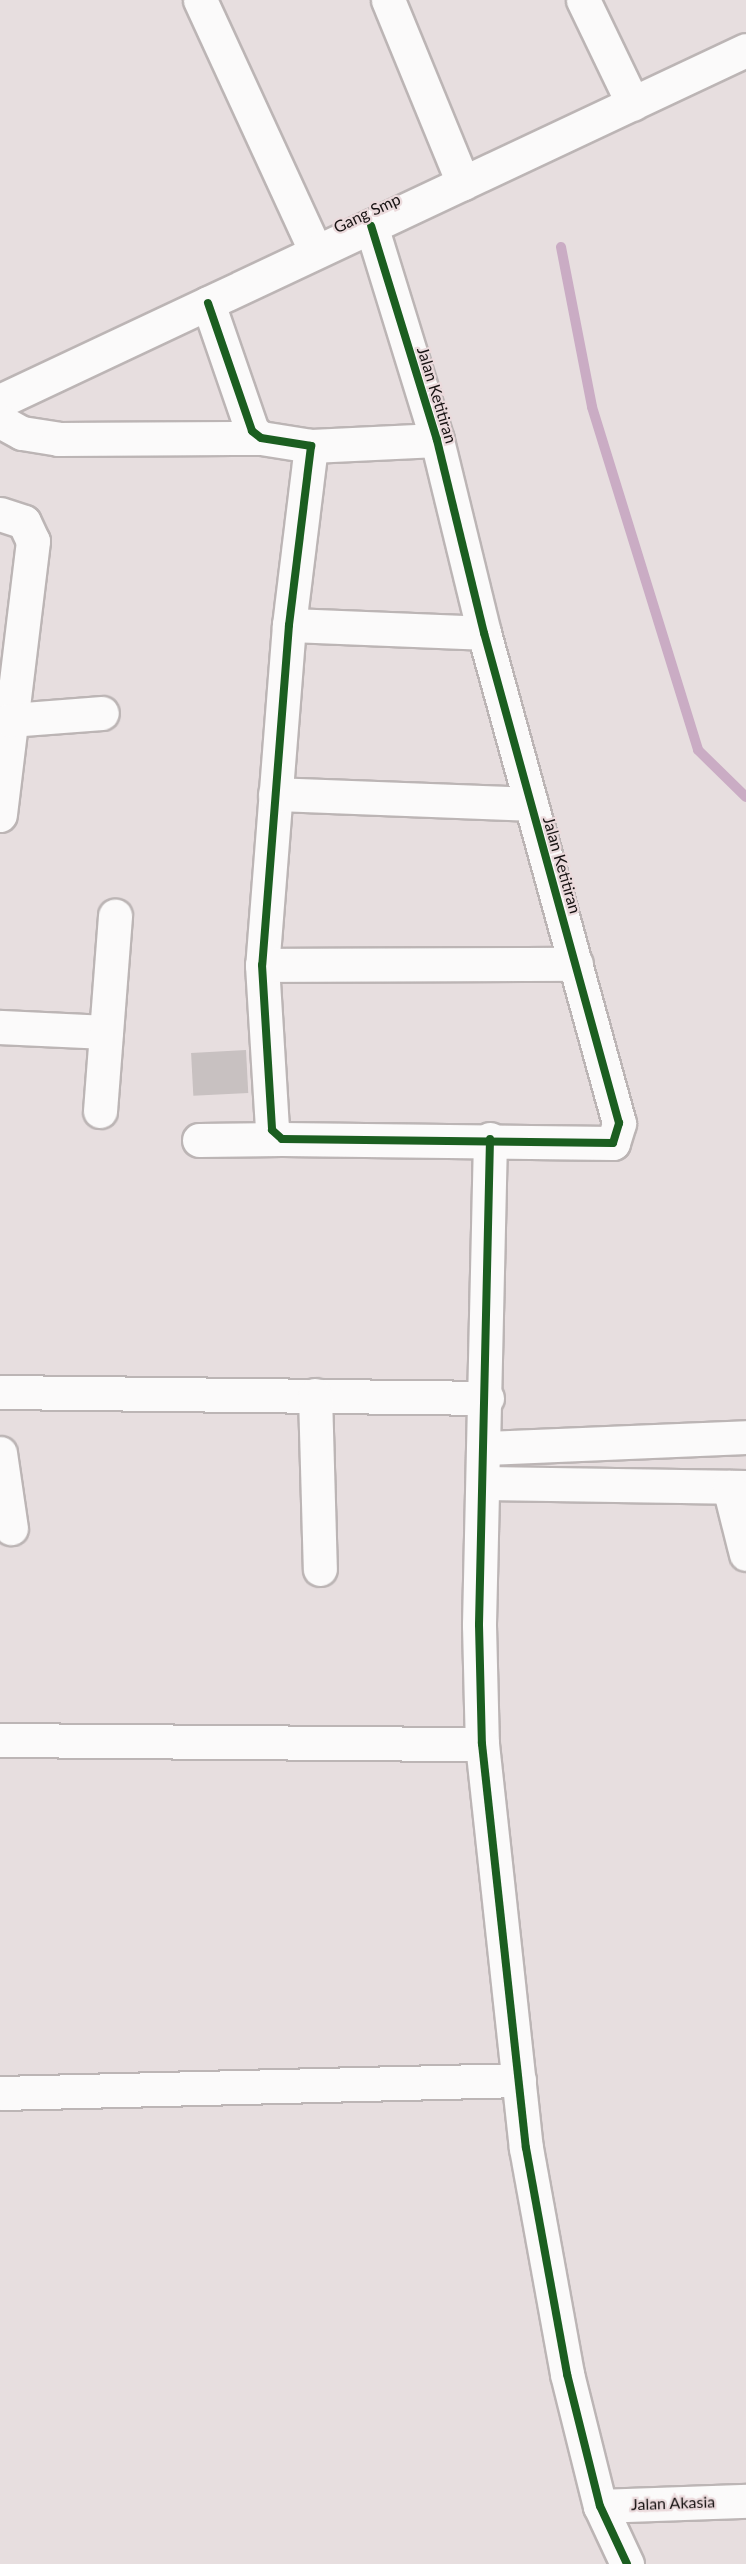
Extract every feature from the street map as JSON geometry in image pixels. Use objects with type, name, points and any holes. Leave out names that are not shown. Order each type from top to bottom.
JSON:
[{"type":"street","points":[[200,0],[316,252]]},
{"type":"street","points":[[388,0],[463,183]]},
{"type":"street","points":[[584,0],[633,104]]},
{"type":"street","name":"Gang Smp","points":[[0,401],[746,51]]},
{"type":"street","name":"Jalan Ketitiran","points":[[199,1140],[490,1139],[601,1147],[613,1143],[619,1123],[484,633],[437,440],[371,226]]},
{"type":"street","points":[[208,303],[247,423],[261,438]]},
{"type":"street","points":[[0,421],[22,433],[58,439],[261,438],[311,446],[437,440]]},
{"type":"street","points":[[282,1139],[268,1120],[262,965],[289,625],[311,446]]},
{"type":"street","points":[[0,514],[24,522],[33,541],[0,815]]},
{"type":"street","points":[[289,625],[484,633]]},
{"type":"street","points":[[10,720],[102,713]]},
{"type":"street","points":[[275,794],[531,804]]},
{"type":"street","points":[[100,1111],[115,916]]},
{"type":"street","points":[[262,965],[576,964]]},
{"type":"street","points":[[0,1026],[106,1032]]},
{"type":"street","points":[[490,1139],[486,1448],[479,1625],[482,1744],[519,2080],[567,2374],[600,2506],[627,2564]]},
{"type":"street","points":[[0,1392],[487,1398]]},
{"type":"street","points":[[315,1395],[320,1569]]},
{"type":"street","points":[[486,1448],[746,1437]]},
{"type":"street","points":[[0,1453],[10,1528]]},
{"type":"street","points":[[485,1483],[738,1487],[746,1554]]},
{"type":"street","points":[[0,1740],[482,1744]]},
{"type":"street","points":[[0,2093],[519,2080]]},
{"type":"street","name":"Jalan Akasia","points":[[600,2506],[746,2501]]},
{"type":"building","points":[[246,1050],[248,1093],[193,1096],[191,1053]]},
{"type":"waterway","points":[[561,247],[592,407],[698,750],[746,797]]},
{"type":"cycle path","points":[[208,303],[252,431],[261,438],[311,446],[289,625],[262,965],[272,1130],[282,1139],[613,1143],[619,1123],[484,633],[437,440],[371,226]]},
{"type":"cycle path","points":[[490,1139],[479,1625],[482,1744],[526,2148],[567,2374],[600,2506],[627,2564]]}]
